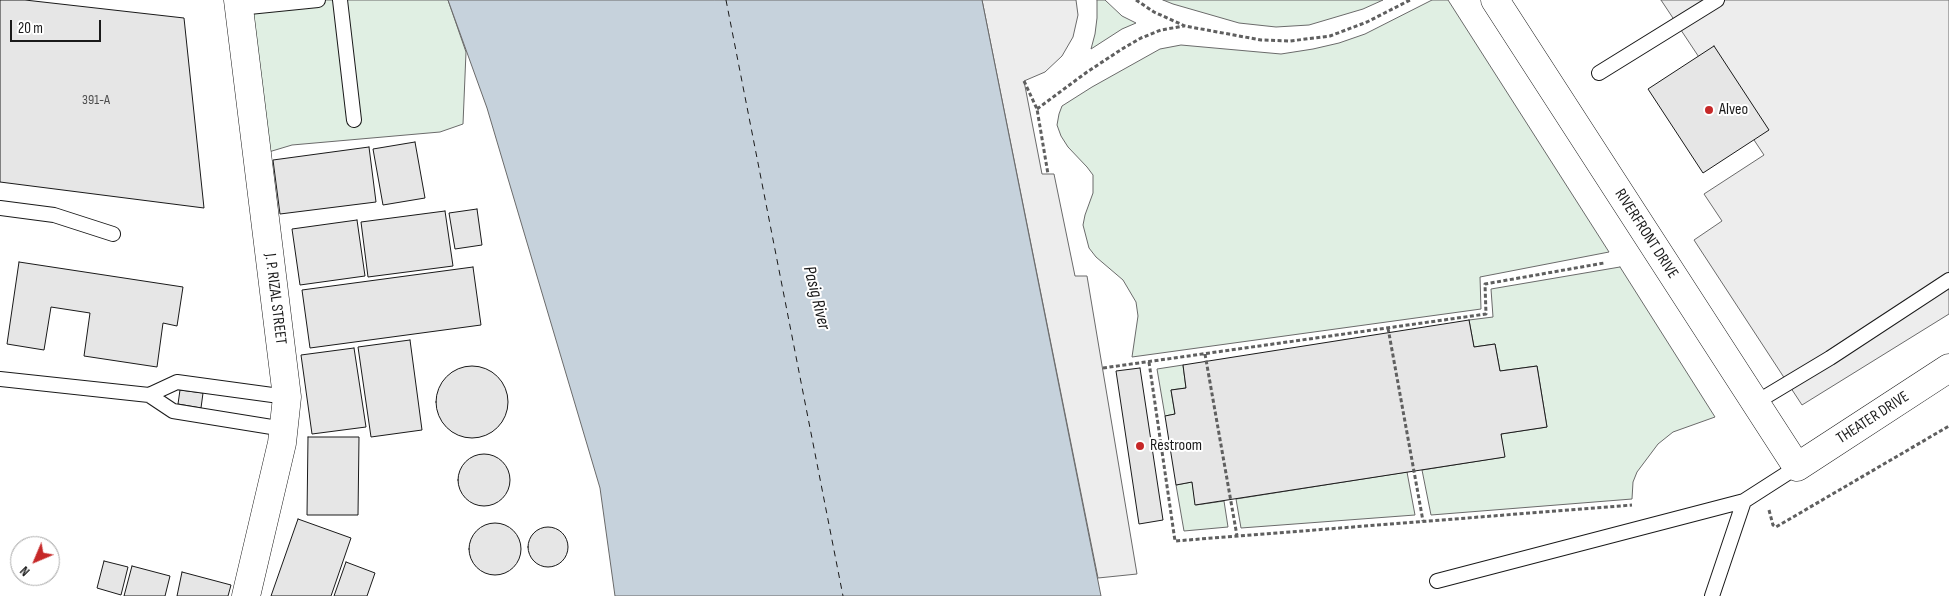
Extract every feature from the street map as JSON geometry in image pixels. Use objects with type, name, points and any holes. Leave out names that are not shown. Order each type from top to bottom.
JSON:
[{"type":"street","name":"RIVERFRONT DRIVE","points":[[1495,0],[1797,467]]},
{"type":"street","name":"J. P. RIZAL STREET","points":[[238,4],[286,397],[284,428],[246,596]]},
{"type":"street","name":"THEATER DRIVE","points":[[1797,467],[1949,368]]},
{"type":"lane","points":[[238,4],[318,0]]},
{"type":"lane","points":[[340,0],[354,120]]},
{"type":"lane","points":[[1599,73],[1716,0]]},
{"type":"lane","points":[[0,208],[54,215],[113,234]]},
{"type":"lane","points":[[1755,403],[1830,358],[1949,280]]},
{"type":"lane","points":[[0,379],[149,395],[173,411],[284,428]]},
{"type":"lane","points":[[149,395],[177,382],[286,397]]},
{"type":"lane","points":[[1437,581],[1744,501],[1797,467]]},
{"type":"lane","points":[[1712,596],[1744,501]]},
{"type":"path","points":[[1136,0],[1154,12],[1185,26],[1261,40],[1290,41],[1330,36],[1367,22],[1410,0]]},
{"type":"path","points":[[1037,109],[1087,72],[1141,38],[1161,30],[1185,26]]},
{"type":"path","points":[[1024,81],[1037,109],[1048,174]]},
{"type":"path","points":[[1103,368],[1486,314],[1485,284],[1604,262]]},
{"type":"path","points":[[1388,328],[1423,521]]},
{"type":"path","points":[[1206,354],[1237,536]]},
{"type":"path","points":[[1149,362],[1175,541],[1639,504]]},
{"type":"path","points":[[1763,489],[1773,525],[1776,527],[1949,426]]},
{"type":"green space","points":[[247,0],[448,0],[466,52],[463,124],[440,132],[292,145],[252,157]]},
{"type":"green space","points":[[1097,0],[1105,0],[1122,16],[1136,23],[1122,29],[1091,49],[1097,18]]},
{"type":"green space","points":[[1163,0],[1383,0],[1363,9],[1309,25],[1276,27],[1239,23]]},
{"type":"green space","points":[[1432,0],[1448,0],[1609,252],[1480,277],[1481,309],[1132,357],[1138,316],[1136,302],[1123,280],[1096,257],[1089,248],[1083,225],[1093,193],[1093,175],[1068,147],[1061,136],[1057,125],[1062,106],[1160,49],[1181,45],[1281,54],[1313,49],[1365,34]]},
{"type":"green space","points":[[1620,267],[1715,417],[1673,432],[1658,444],[1637,472],[1633,482],[1632,499],[1431,515],[1422,470],[1504,457],[1501,434],[1547,427],[1537,366],[1500,371],[1495,344],[1474,347],[1469,320],[1493,317],[1491,289]]},
{"type":"green space","points":[[1183,365],[1186,388],[1171,390],[1175,414],[1165,416],[1157,369]]},
{"type":"green space","points":[[1407,472],[1415,515],[1241,528],[1236,499]]},
{"type":"green space","points":[[1192,482],[1196,505],[1224,501],[1228,527],[1184,531],[1176,485]]},
{"type":"shaded area","points":[[982,0],[1076,0],[1078,15],[1073,37],[1062,56],[1045,72],[1024,81],[1042,174],[1054,174],[1075,276],[1087,276],[1137,574],[1098,578]]},
{"type":"shaded area","points":[[1661,0],[1949,0],[1949,314],[1802,405],[1694,240],[1722,221],[1704,194],[1764,155]]},
{"type":"water","name":"Pasig River","points":[[448,0],[982,0],[1101,596],[615,596],[600,488],[487,108]]},
{"type":"building","points":[[0,0],[25,0],[184,18],[204,208],[0,182]]},
{"type":"building","name":"Alveo","points":[[1714,46],[1769,130],[1703,173],[1648,89]]},
{"type":"building","points":[[415,142],[425,198],[383,205],[373,149]]},
{"type":"building","points":[[369,147],[376,202],[280,214],[273,160]]},
{"type":"building","points":[[477,209],[482,245],[455,249],[449,213]]},
{"type":"building","points":[[445,211],[453,266],[368,277],[361,222]]},
{"type":"building","points":[[357,220],[365,276],[300,285],[292,229]]},
{"type":"building","points":[[19,262],[183,287],[177,326],[163,323],[157,367],[84,356],[90,313],[51,307],[44,350],[7,344]]},
{"type":"building","points":[[473,267],[481,325],[310,348],[302,290]]},
{"type":"building","points":[[1469,320],[1474,347],[1495,344],[1500,371],[1537,366],[1547,427],[1501,434],[1505,457],[1195,505],[1192,482],[1176,485],[1165,416],[1175,414],[1171,390],[1186,388],[1183,365]]},
{"type":"building","points":[[410,340],[422,430],[371,437],[358,347]]},
{"type":"building","points":[[354,348],[366,427],[312,434],[301,355]]},
{"type":"building","points":[[472,366],[492,372],[502,382],[508,402],[502,422],[492,432],[472,438],[452,432],[442,422],[436,402],[442,382],[452,372]]},
{"type":"building","name":"Restroom","points":[[1140,368],[1163,520],[1139,524],[1116,371]]},
{"type":"building","points":[[180,390],[203,393],[201,408],[178,404]]},
{"type":"building","points":[[308,437],[359,437],[358,515],[307,515]]},
{"type":"building","points":[[479,454],[489,454],[503,461],[510,475],[510,485],[503,499],[489,506],[479,506],[469,502],[462,495],[458,485],[458,475],[462,465],[469,458]]},
{"type":"building","points":[[298,519],[351,538],[331,596],[271,596]]},
{"type":"building","points":[[490,523],[500,523],[514,530],[521,544],[521,554],[514,568],[500,575],[490,575],[480,571],[473,564],[469,554],[469,544],[473,534],[480,527]]},
{"type":"building","points":[[548,527],[559,530],[565,536],[568,547],[565,558],[559,564],[548,567],[537,564],[531,558],[528,547],[531,536],[537,530]]},
{"type":"building","points":[[104,561],[128,567],[121,595],[97,588]]},
{"type":"building","points":[[346,562],[375,573],[367,596],[334,596]]},
{"type":"building","points":[[132,566],[170,576],[165,596],[124,596]]},
{"type":"building","points":[[182,572],[231,585],[228,596],[177,596]]},
{"type":"ferry route","points":[[726,0],[843,596]]},
{"type":"place","name":"Alveo","points":[[1709,110]]},
{"type":"place","name":"Restroom","points":[[1140,446]]}]
